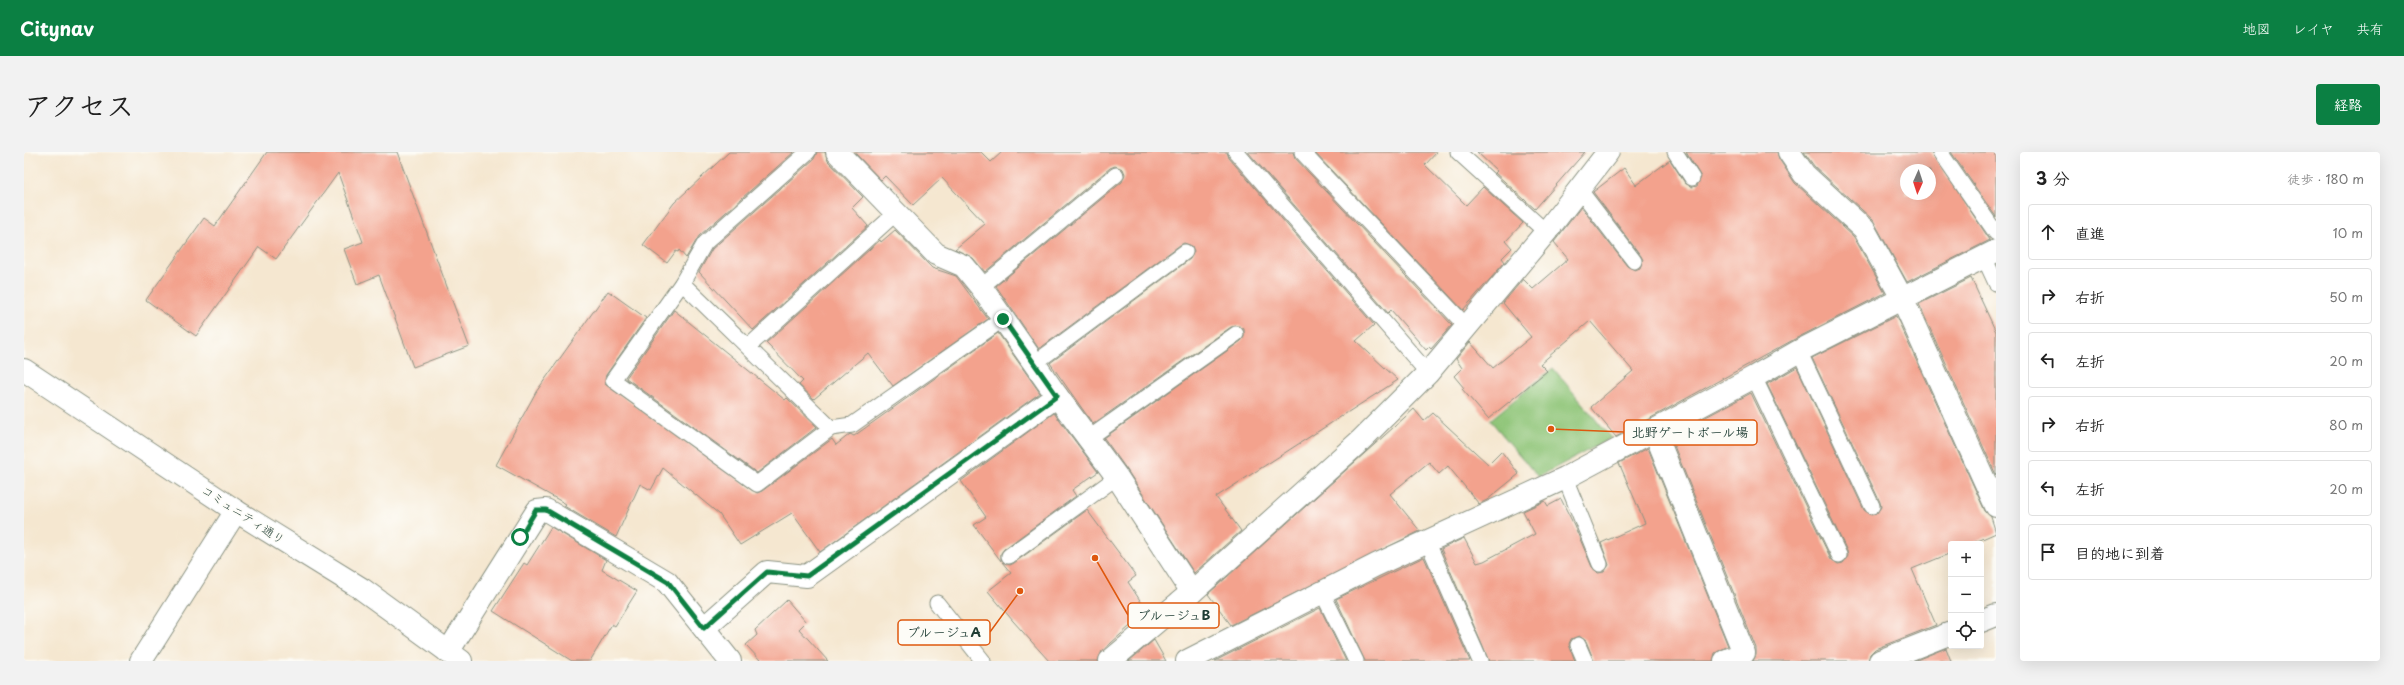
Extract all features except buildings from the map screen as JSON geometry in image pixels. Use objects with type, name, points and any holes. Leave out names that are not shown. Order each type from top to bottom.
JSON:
[{"type":"street","points":[[837,152],[936,254],[964,266],[982,287],[1057,396],[1117,477],[1192,592]]},
{"type":"street","points":[[1110,661],[1192,592],[1360,441],[1428,373],[1546,232],[1608,152]]},
{"type":"street","points":[[1789,152],[1804,174],[1864,229],[1902,298],[1996,506]]},
{"type":"street","points":[[1187,661],[1223,653],[1322,592],[1376,565],[1428,543],[1565,478],[1754,377],[1799,351],[1990,254]]},
{"type":"street","name":"コミュニティ通り","points":[[24,370],[236,511],[362,589],[455,657]]},
{"type":"street","points":[[704,628],[767,572],[807,576],[1057,396]]},
{"type":"street","points":[[1654,430],[1744,653],[1725,661]]},
{"type":"street","points":[[455,657],[536,510],[546,510],[668,582],[730,661]]},
{"type":"street","points":[[141,661],[236,511]]},
{"type":"street","points":[[1984,620],[1996,615]]},
{"type":"street","points":[[1880,661],[1948,634]]},
{"type":"lane","points":[[808,152],[705,243],[682,283],[613,380],[756,484],[831,428],[852,425],[1003,319]]},
{"type":"lane","points":[[1236,152],[1428,373]]},
{"type":"lane","points":[[1302,152],[1467,327]]},
{"type":"lane","points":[[1458,152],[1546,232]]},
{"type":"lane","points":[[1675,152],[1692,178]]},
{"type":"lane","points":[[1940,152],[1996,233]]},
{"type":"lane","points":[[982,287],[1116,175]]},
{"type":"lane","points":[[1579,189],[1634,261]]},
{"type":"lane","points":[[749,346],[896,213]]},
{"type":"lane","points":[[1035,363],[1185,252]]},
{"type":"lane","points":[[1990,254],[1996,283]]},
{"type":"lane","points":[[682,283],[749,346],[831,428]]},
{"type":"lane","points":[[1089,438],[1236,334]]},
{"type":"lane","points":[[1799,351],[1872,506]]},
{"type":"lane","points":[[1754,377],[1839,555]]},
{"type":"lane","points":[[1009,556],[1117,477]]},
{"type":"lane","points":[[1565,478],[1600,564]]},
{"type":"lane","points":[[1428,543],[1480,661]]},
{"type":"lane","points":[[1322,592],[1356,661]]},
{"type":"lane","points":[[937,603],[983,661]]},
{"type":"lane","points":[[1578,645],[1585,661]]},
{"type":"green space","points":[[1553,368],[1611,438],[1538,477],[1490,420]]},
{"type":"place","name":"北野ゲートボール場","points":[[1551,429]]},
{"type":"place","name":"ブルージュB","points":[[1095,558]]},
{"type":"place","name":"ブルージュA","points":[[1020,591]]},
{"type":"route","points":[[520,537],[536,510],[546,510],[668,582],[704,628],[767,572],[807,576],[1057,396],[1003,319]]}]
